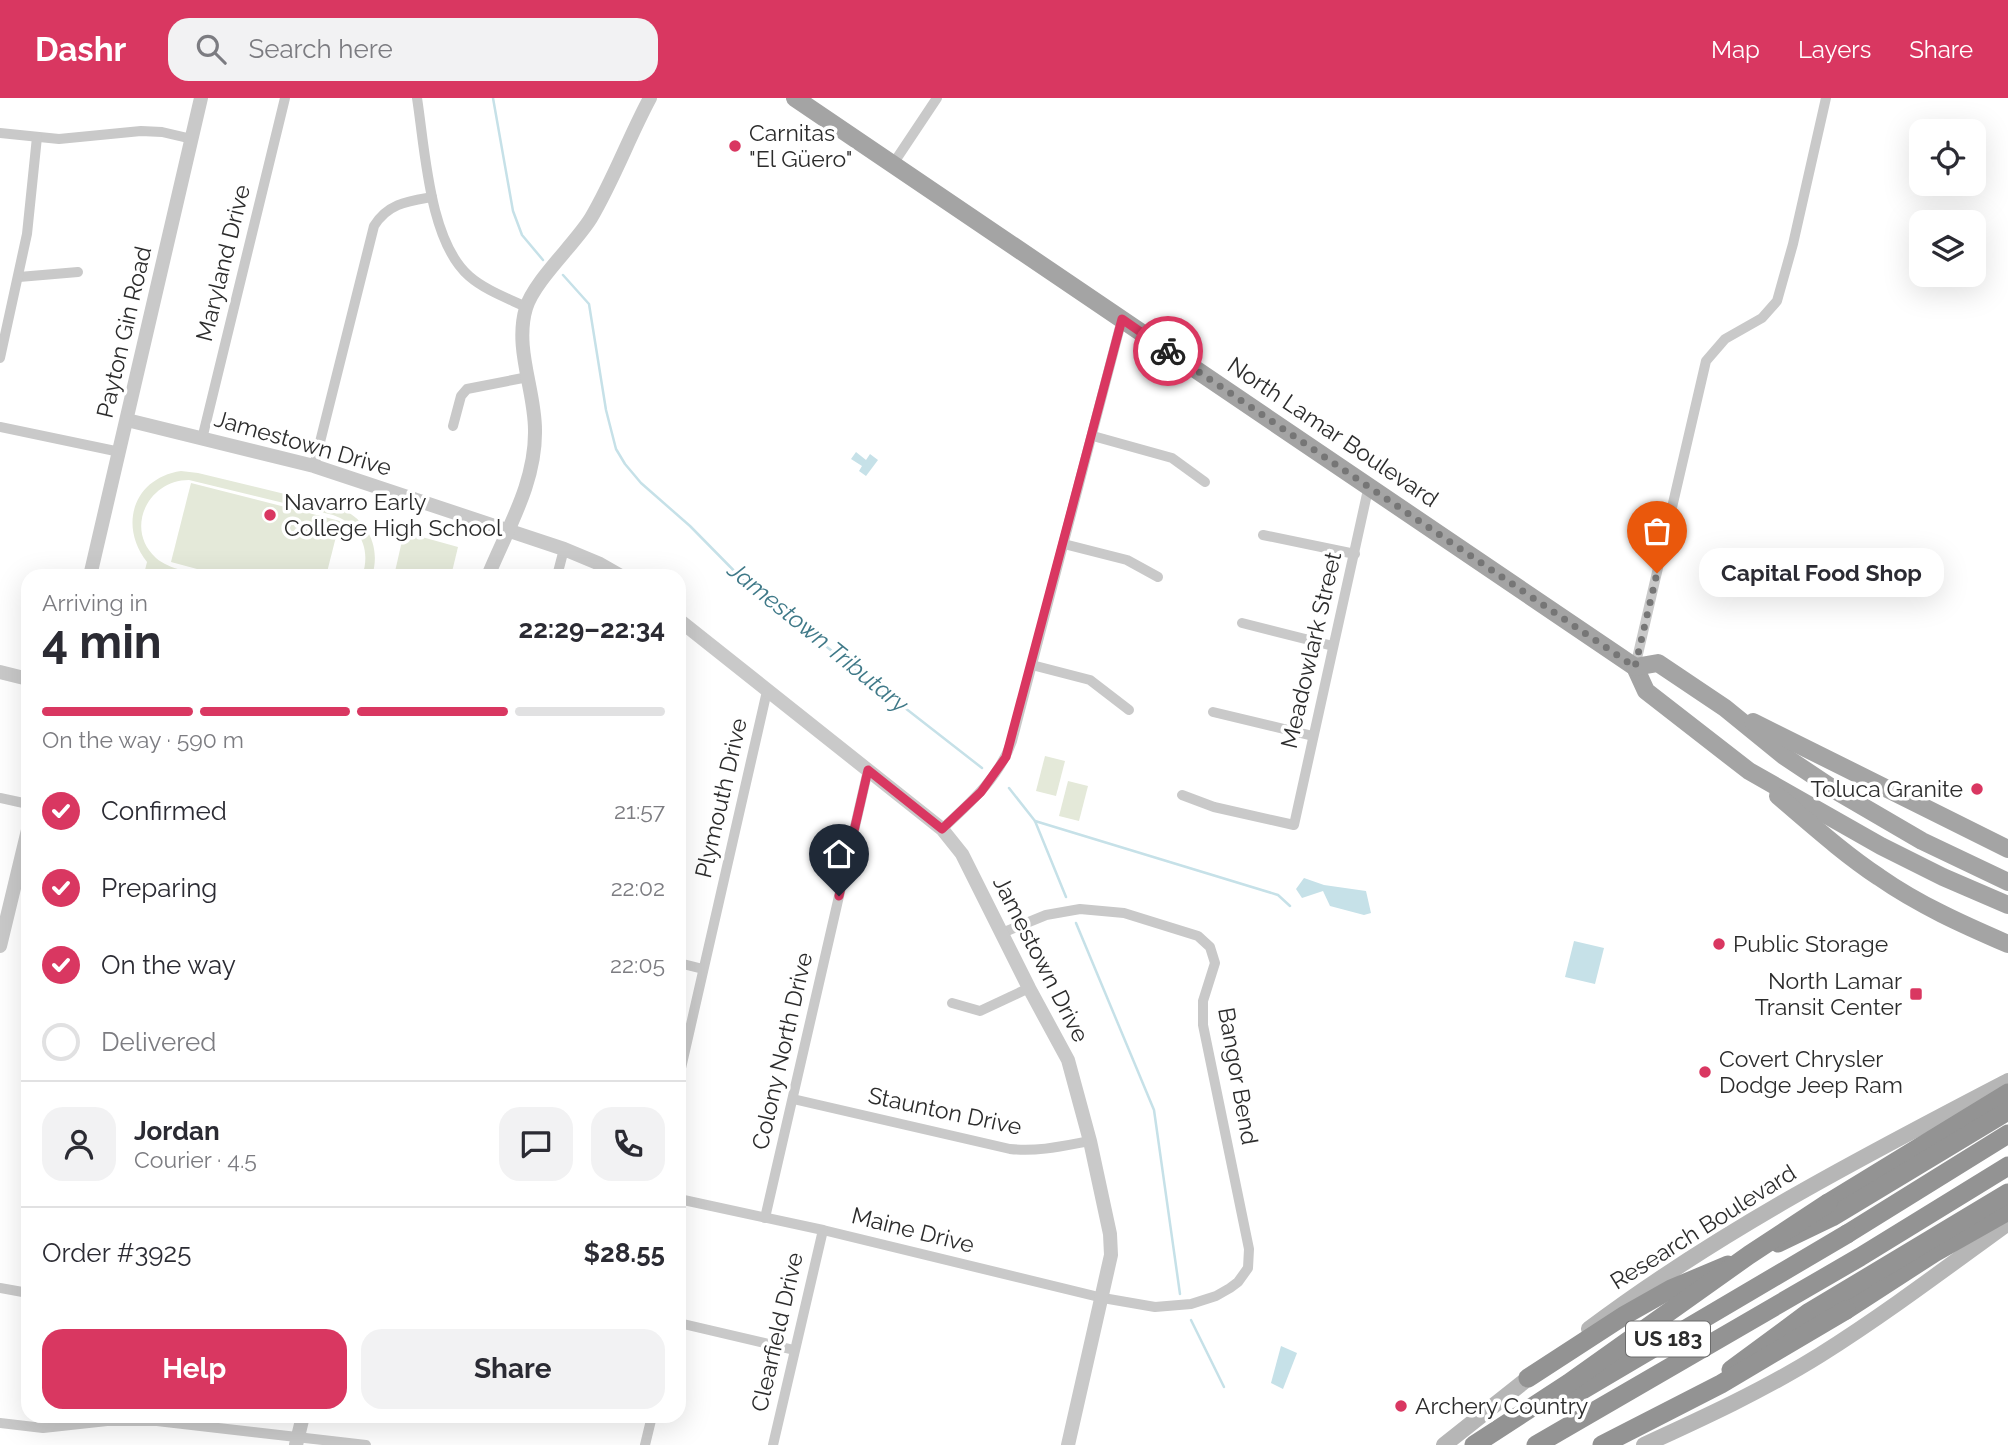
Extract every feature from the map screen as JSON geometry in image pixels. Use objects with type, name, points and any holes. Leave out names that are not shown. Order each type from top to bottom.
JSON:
[{"type":"highway","points":[[1474,1445],[1569,1383],[1749,1255],[1828,1203],[2008,1093]]},
{"type":"highway","points":[[1528,1378],[1625,1315],[1671,1289],[1832,1217],[2008,1111]]},
{"type":"highway","name":"US 183","points":[[1489,1445],[1847,1234],[2008,1135]]},
{"type":"highway","name":"US 183","points":[[1536,1445],[1860,1257],[2008,1166]]},
{"type":"highway","points":[[1625,1445],[1808,1313],[2008,1193]]},
{"type":"highway","points":[[1602,1445],[1721,1384],[1846,1310],[1934,1253],[2008,1211]]},
{"type":"main road","name":"North Lamar Boulevard","points":[[794,98],[1635,667],[1646,691],[1749,771],[1891,851],[2008,905]]},
{"type":"main road","points":[[1635,667],[1658,663],[1725,708],[1784,756],[1866,810],[1942,852],[2008,882]]},
{"type":"main road","points":[[1725,708],[2008,849]]},
{"type":"main road","points":[[1749,771],[1834,844],[1878,877],[1923,904],[2008,944]]},
{"type":"main road","name":"Research Boulevard","points":[[1444,1445],[1571,1342],[1628,1300],[1772,1207],[2008,1081]]},
{"type":"main road","points":[[1644,1445],[1701,1419],[1817,1357],[2008,1223]]},
{"type":"main road","points":[[1476,1421],[1497,1445]]},
{"type":"street","name":"Payton Gin Road","points":[[91,569],[201,98]]},
{"type":"street","name":"Maryland Drive","points":[[202,439],[285,98]]},
{"type":"street","points":[[417,98],[432,197],[445,243],[460,267],[477,282],[526,307]]},
{"type":"street","points":[[491,569],[510,531],[535,446],[535,416],[523,341],[526,307],[604,197],[650,98]]},
{"type":"street","points":[[892,163],[937,98]]},
{"type":"street","points":[[1635,667],[1706,360],[1725,339],[1762,318],[1777,301],[1784,282],[1826,98]]},
{"type":"street","points":[[0,133],[59,139],[141,131],[162,132],[192,139]]},
{"type":"street","points":[[0,358],[27,234],[37,137]]},
{"type":"street","points":[[314,466],[374,226],[383,214],[396,205],[432,197]]},
{"type":"street","points":[[19,276],[78,272]]},
{"type":"street","points":[[942,829],[981,792],[1006,757],[1122,319]]},
{"type":"street","points":[[453,425],[461,396],[467,389],[528,377]]},
{"type":"street","name":"Jamestown Drive","points":[[127,420],[314,466],[564,549],[609,569]]},
{"type":"street","points":[[0,427],[120,453]]},
{"type":"street","points":[[1093,436],[1172,458],[1205,482]]},
{"type":"street","name":"Meadowlark Street","points":[[1182,795],[1214,807],[1294,825],[1369,485]]},
{"type":"street","points":[[1264,535],[1355,554]]},
{"type":"street","points":[[1064,544],[1127,560],[1158,577]]},
{"type":"street","points":[[559,569],[564,549]]},
{"type":"street","points":[[1242,623],[1333,646]]},
{"type":"street","name":"Jamestown Drive","points":[[686,626],[942,829],[962,854],[1068,1059],[1090,1141],[1110,1234],[1111,1255],[1068,1445]]},
{"type":"street","points":[[1032,665],[1090,680],[1129,710]]},
{"type":"street","points":[[0,673],[21,678]]},
{"type":"street","name":"Plymouth Drive","points":[[686,1047],[767,691]]},
{"type":"street","points":[[1213,712],[1313,736]]},
{"type":"street","name":"Colony North Drive","points":[[765,1219],[868,770]]},
{"type":"street","points":[[0,798],[21,802]]},
{"type":"street","points":[[0,946],[3,921],[21,855]]},
{"type":"street","name":"Bangor Bend","points":[[1002,933],[1054,913],[1098,909],[1125,913],[1198,936],[1210,947],[1214,956],[1213,971],[1203,1001],[1203,1025],[1249,1249],[1248,1268],[1238,1282],[1216,1296],[1172,1307],[1137,1304]]},
{"type":"street","points":[[686,965],[704,969]]},
{"type":"street","points":[[952,1003],[980,1011],[1029,988]]},
{"type":"street","name":"Staunton Drive","points":[[793,1099],[1010,1149],[1050,1149],[1090,1141]]},
{"type":"street","name":"Maine Drive","points":[[686,1201],[1137,1304]]},
{"type":"street","name":"Clearfield Drive","points":[[773,1445],[823,1230]]},
{"type":"street","points":[[0,1288],[21,1292]]},
{"type":"street","points":[[686,1325],[794,1350]]},
{"type":"street","points":[[0,1423],[43,1428],[99,1423]]},
{"type":"street","points":[[156,1423],[297,1441],[366,1445]]},
{"type":"street","points":[[297,1441],[301,1423]]},
{"type":"street","points":[[645,1445],[650,1423]]},
{"type":"green space","points":[[181,471],[198,473],[334,506],[354,517],[368,533],[375,553],[374,569],[364,569],[365,556],[361,539],[342,519],[189,480],[174,482],[162,488],[145,508],[142,521],[142,534],[156,558],[178,569],[145,569],[147,562],[133,533],[133,519],[142,493],[165,475]]},
{"type":"green space","points":[[191,483],[340,521],[328,569],[197,569],[171,562]]},
{"type":"green space","points":[[404,532],[458,547],[453,569],[396,569]]},
{"type":"green space","points":[[1045,756],[1065,761],[1056,796],[1036,791]]},
{"type":"green space","points":[[1068,781],[1088,786],[1079,821],[1059,816]]},
{"type":"water","points":[[856,452],[866,460],[870,454],[878,460],[866,476],[859,471],[862,466],[851,459]]},
{"type":"water","points":[[1304,878],[1324,885],[1366,891],[1371,913],[1364,915],[1330,906],[1323,891],[1302,898],[1296,889]]},
{"type":"water","points":[[1574,941],[1604,948],[1595,984],[1565,977]]},
{"type":"water","points":[[1281,1346],[1297,1353],[1283,1389],[1271,1383]]},
{"type":"waterway","name":"Jamestown Tributary","points":[[493,98],[513,211],[522,235],[543,260]]},
{"type":"waterway","name":"Jamestown Tributary","points":[[563,275],[589,304],[606,410],[616,449],[641,483],[690,526],[750,587],[982,768]]},
{"type":"waterway","name":"Jamestown Tributary","points":[[1009,788],[1035,821],[1066,897]]},
{"type":"waterway","points":[[1035,821],[1278,895],[1290,906]]},
{"type":"waterway","name":"Jamestown Tributary","points":[[1076,923],[1154,1110],[1180,1294]]},
{"type":"waterway","name":"Jamestown Tributary","points":[[1191,1320],[1224,1387]]},
{"type":"way so far","points":[[1168,351],[1635,667],[1657,573]]},
{"type":"place","name":"Carnitas \"El Güero\"","points":[[735,146]]},
{"type":"place","name":"Navarro Early College High School","points":[[270,515]]},
{"type":"place","name":"Capital Food Shop","points":[[1657,573]]},
{"type":"place","name":"Toluca Granite","points":[[1977,789]]},
{"type":"place","name":"Public Storage","points":[[1719,944]]},
{"type":"place","name":"North Lamar Transit Center","points":[[1916,994]]},
{"type":"place","name":"Covert Chrysler Dodge Jeep Ram","points":[[1705,1072]]},
{"type":"place","name":"Archery Country","points":[[1401,1406]]},
{"type":"route","points":[[839,896],[868,770],[942,829],[981,792],[999,769],[1012,741],[1122,319],[1168,351]]}]
